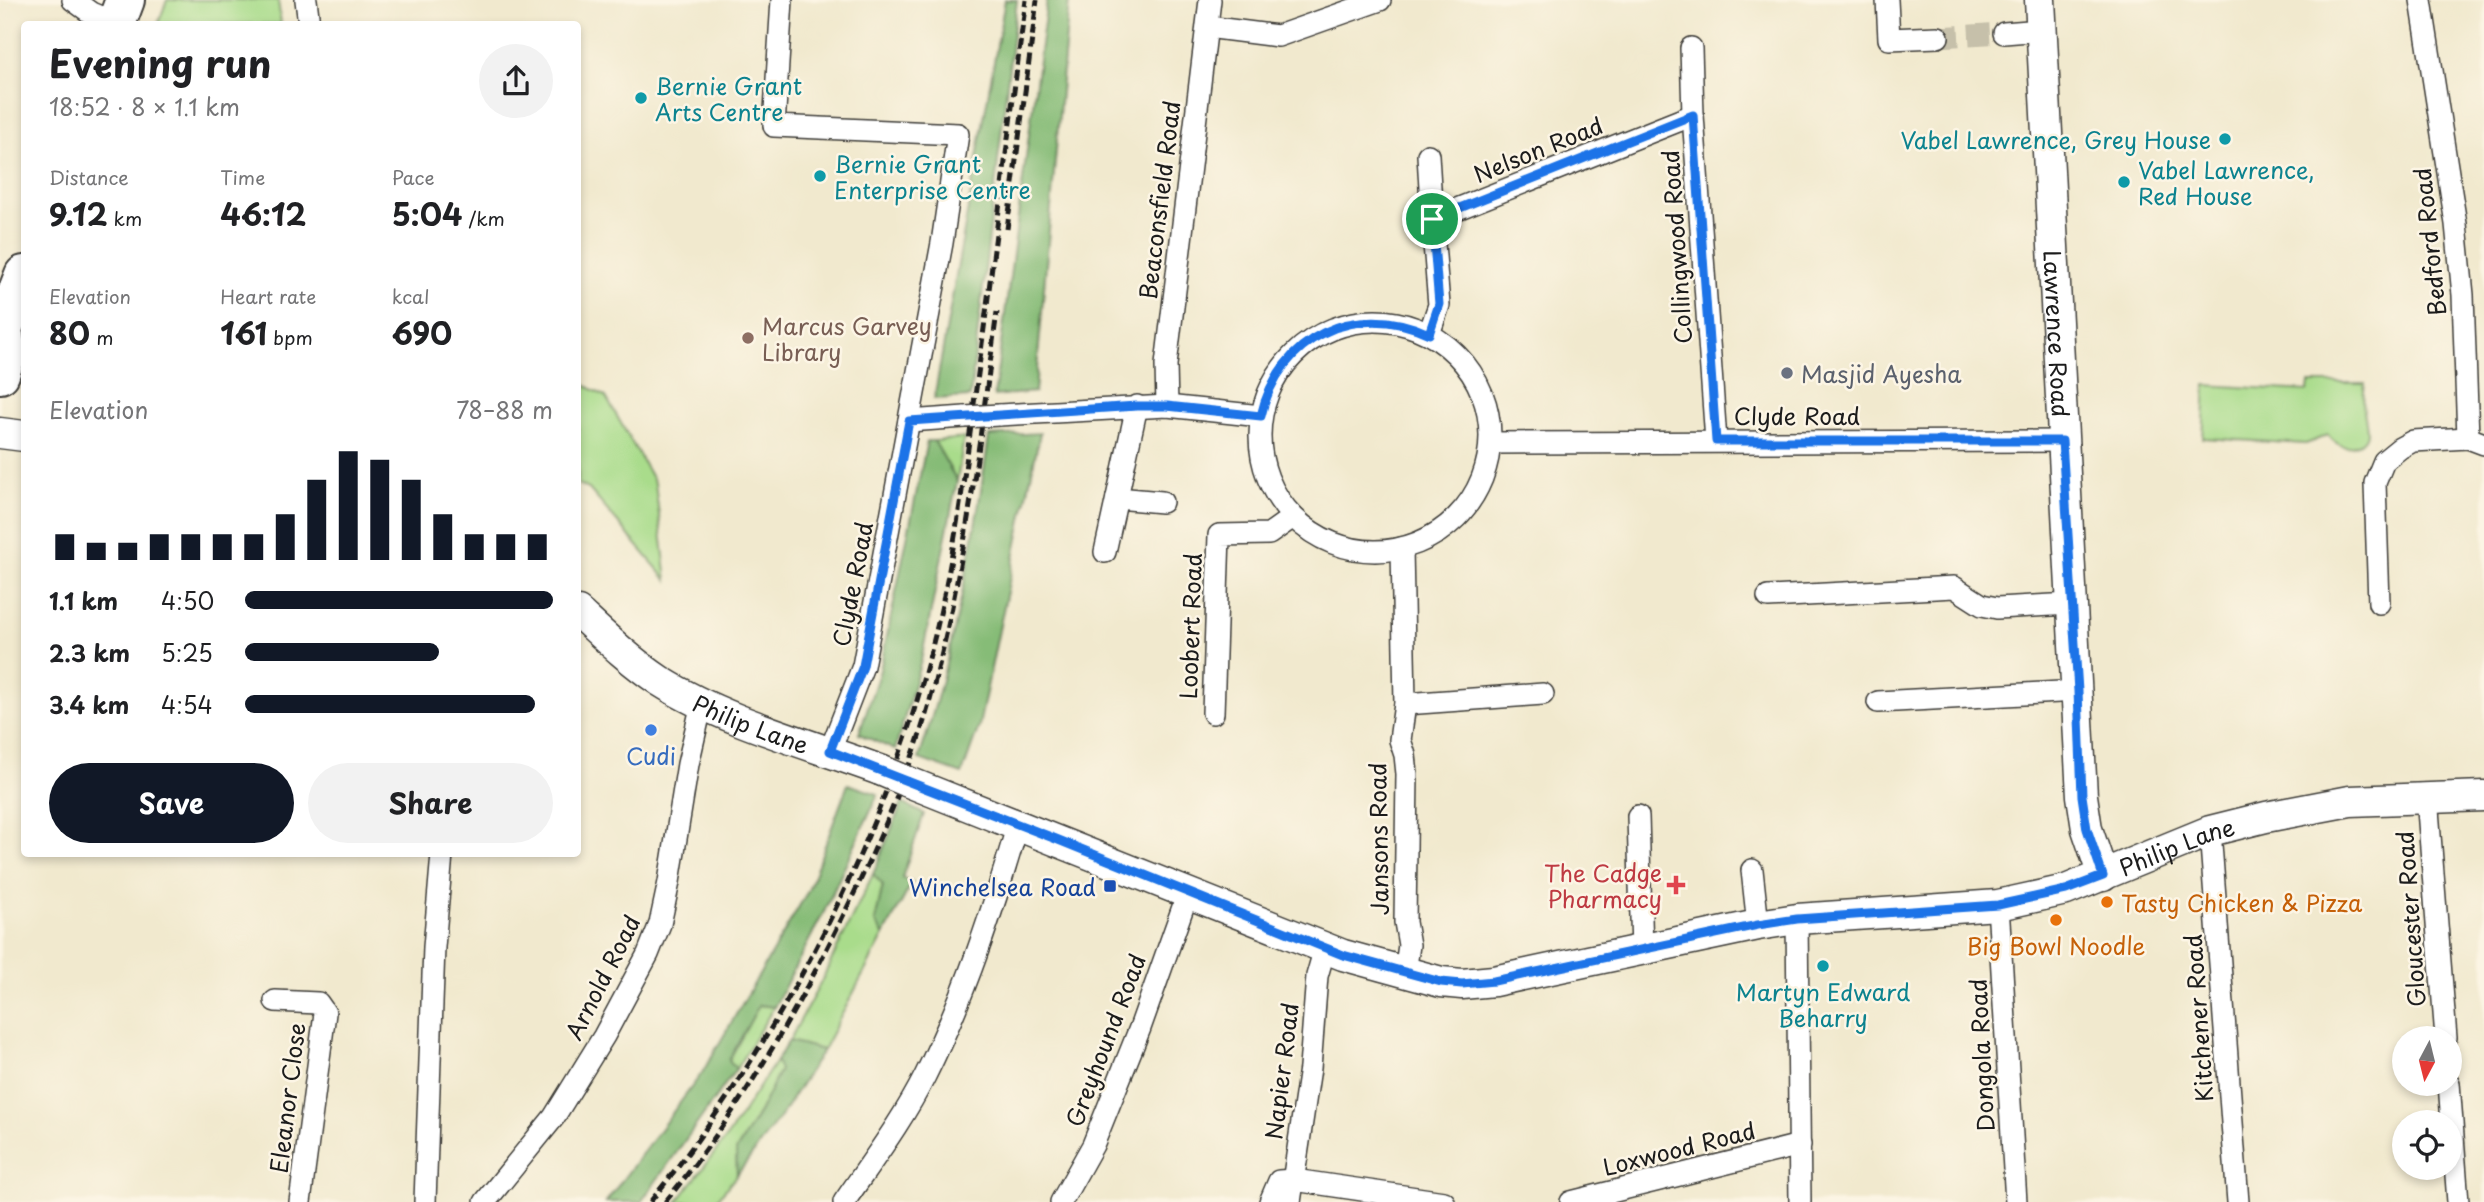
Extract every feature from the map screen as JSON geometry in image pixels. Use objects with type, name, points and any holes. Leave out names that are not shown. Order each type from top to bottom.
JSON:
[{"type":"highway","points":[[117,21],[125,0]]},
{"type":"highway","points":[[0,374],[7,354],[1,330],[21,282]]},
{"type":"main road","name":"Lawrence Road","points":[[2040,0],[2082,796],[2087,829],[2103,876]]},
{"type":"main road","points":[[0,433],[21,436]]},
{"type":"main road","name":"Philip Lane","points":[[581,615],[642,669],[702,703],[751,724],[880,770],[1325,948],[1441,982],[1462,984],[1494,981],[1797,919],[1998,905],[2066,890],[2210,831],[2266,817],[2350,802],[2484,796]]},
{"type":"street","points":[[73,0],[91,13],[109,21]]},
{"type":"street","points":[[306,0],[310,21]]},
{"type":"street","name":"Clyde Road","points":[[782,0],[774,126],[958,134],[942,243],[863,666],[830,751]]},
{"type":"street","name":"Beaconsfield Road","points":[[1167,406],[1168,352],[1210,0]]},
{"type":"street","points":[[1207,27],[1278,36],[1380,0]]},
{"type":"street","points":[[1887,0],[1889,38],[1938,37]]},
{"type":"street","name":"Bedford Road","points":[[2421,0],[2456,224],[2476,441]]},
{"type":"street","points":[[2004,33],[2041,30]]},
{"type":"street","name":"Collingwood Road","points":[[1691,48],[1693,115],[1716,441]]},
{"type":"street","name":"Nelson Road","points":[[1432,219],[1693,115]]},
{"type":"street","points":[[1428,155],[1439,304],[1429,334]]},
{"type":"street","points":[[1382,321],[1406,325],[1429,334],[1449,347],[1473,374],[1487,407],[1491,443],[1483,478],[1465,509],[1438,533],[1402,548],[1368,551],[1345,547],[1312,532],[1293,517],[1278,498],[1263,465],[1261,416],[1279,372],[1303,346],[1346,324],[1382,321]]},
{"type":"street","points":[[1105,552],[1137,406]]},
{"type":"street","points":[[909,421],[1137,406],[1167,406],[1261,416]]},
{"type":"street","name":"Clyde Road","points":[[1491,443],[2062,441]]},
{"type":"street","points":[[2379,603],[2375,483],[2384,461],[2413,441],[2476,441]]},
{"type":"street","points":[[1117,498],[1162,502]]},
{"type":"street","name":"Loobert Road","points":[[1213,713],[1219,535],[1269,534],[1293,517]]},
{"type":"street","name":"Jansons Road","points":[[1402,548],[1405,704],[1400,740],[1407,774],[1405,922],[1409,945],[1405,973]]},
{"type":"street","points":[[1768,597],[1954,587],[1982,605],[1997,608],[2072,604]]},
{"type":"street","points":[[1878,702],[2078,691]]},
{"type":"street","points":[[1405,704],[1543,694]]},
{"type":"street","name":"Arnold Road","points":[[485,1202],[554,1116],[604,1037],[648,954],[660,924],[688,764],[702,703]]},
{"type":"street","name":"Gloucester Road","points":[[2427,797],[2445,1026]]},
{"type":"street","points":[[1638,816],[1642,951]]},
{"type":"street","points":[[844,1202],[925,1077],[971,973],[1018,824]]},
{"type":"street","name":"Kitchener Road","points":[[2210,831],[2238,1202]]},
{"type":"street","points":[[425,1202],[434,947],[442,857]]},
{"type":"street","points":[[1752,870],[1758,925]]},
{"type":"street","name":"Greyhound Road","points":[[1061,1202],[1093,1145],[1140,1028],[1188,893]]},
{"type":"street","name":"Dongola Road","points":[[1998,905],[2016,1202]]},
{"type":"street","points":[[1797,919],[1800,1202]]},
{"type":"street","name":"Napier Road","points":[[1290,1202],[1311,1057],[1317,976],[1325,948]]},
{"type":"street","name":"Eleanor Close","points":[[275,1001],[318,1003],[325,1013],[300,1202]]},
{"type":"street","points":[[2450,1096],[2458,1202]]},
{"type":"street","name":"Loxwood Road","points":[[1571,1202],[1800,1145]]},
{"type":"street","points":[[1270,1202],[1279,1181],[1444,1202]]},
{"type":"green space","points":[[167,0],[278,0],[281,21],[159,21]]},
{"type":"green space","points":[[1005,0],[1017,0],[970,397],[934,399]]},
{"type":"green space","points":[[1047,0],[1069,0],[1035,392],[994,396]]},
{"type":"green space","points":[[2309,383],[2365,383],[2363,404],[2367,432],[2359,444],[2344,446],[2328,435],[2306,444],[2203,438],[2206,385],[2308,391]]},
{"type":"green space","points":[[581,384],[606,397],[655,483],[667,580],[589,489],[581,485]]},
{"type":"green space","points":[[1040,433],[979,726],[962,774],[919,759],[942,680],[961,599],[989,436]]},
{"type":"green space","points":[[964,438],[957,481],[934,441]]},
{"type":"green space","points":[[927,441],[934,441],[957,481],[921,661],[895,750],[859,734],[880,670]]},
{"type":"green space","points":[[848,784],[878,794],[823,914],[774,1007],[759,1005],[729,1060],[736,1069],[641,1202],[606,1202],[702,1073],[808,891]]},
{"type":"green space","points":[[902,803],[924,814],[902,878],[912,883],[884,935],[875,922],[883,885],[873,874]]},
{"type":"green space","points":[[873,874],[883,884],[875,922],[884,935],[823,1050],[789,1041],[820,984]]},
{"type":"green space","points":[[759,1005],[774,1007],[736,1069],[729,1060]]},
{"type":"green space","points":[[789,1041],[823,1050],[782,1114],[737,1175],[736,1151],[780,1070],[776,1061]]},
{"type":"green space","points":[[776,1061],[781,1070],[736,1151],[737,1175],[715,1202],[677,1202],[729,1134]]},
{"type":"tunnel","points":[[1938,37],[2004,33]]},
{"type":"railway","points":[[650,1202],[739,1079],[817,946],[880,806],[906,734],[928,662],[956,530],[1026,0]]},
{"type":"railway","points":[[1007,229],[1037,0]]},
{"type":"railway","points":[[665,1202],[741,1098],[807,987],[881,835],[902,783],[929,704],[952,607],[977,460],[997,312]]},
{"type":"place","name":"Bernie Grant Arts Centre","points":[[641,98]]},
{"type":"place","name":"Vabel Lawrence, Grey House","points":[[2225,139]]},
{"type":"place","name":"Bernie Grant Enterprise Centre","points":[[820,176]]},
{"type":"place","name":"Vabel Lawrence, Red House","points":[[2124,182]]},
{"type":"place","name":"Marcus Garvey Library","points":[[748,338]]},
{"type":"place","name":"Masjid Ayesha","points":[[1787,373]]},
{"type":"place","name":"Cudi","points":[[651,730]]},
{"type":"place","name":"The Cadge Pharmacy","points":[[1676,885]]},
{"type":"place","name":"Winchelsea Road","points":[[1110,886]]},
{"type":"place","name":"Tasty Chicken & Pizza","points":[[2107,902]]},
{"type":"place","name":"Big Bowl Noodle","points":[[2056,920]]},
{"type":"place","name":"Martyn Edward Beharry","points":[[1823,966]]},
{"type":"route","points":[[1693,115],[1716,441],[2062,441],[2082,796],[2087,829],[2103,876],[2066,890],[1998,905],[1797,919],[1494,981],[1462,984],[1441,982],[1343,955],[830,751],[863,666],[909,421],[1137,406],[1167,406],[1261,416],[1279,372],[1303,346],[1324,333],[1346,324],[1382,321],[1418,328],[1429,334],[1439,304],[1432,219],[1693,115]]}]
